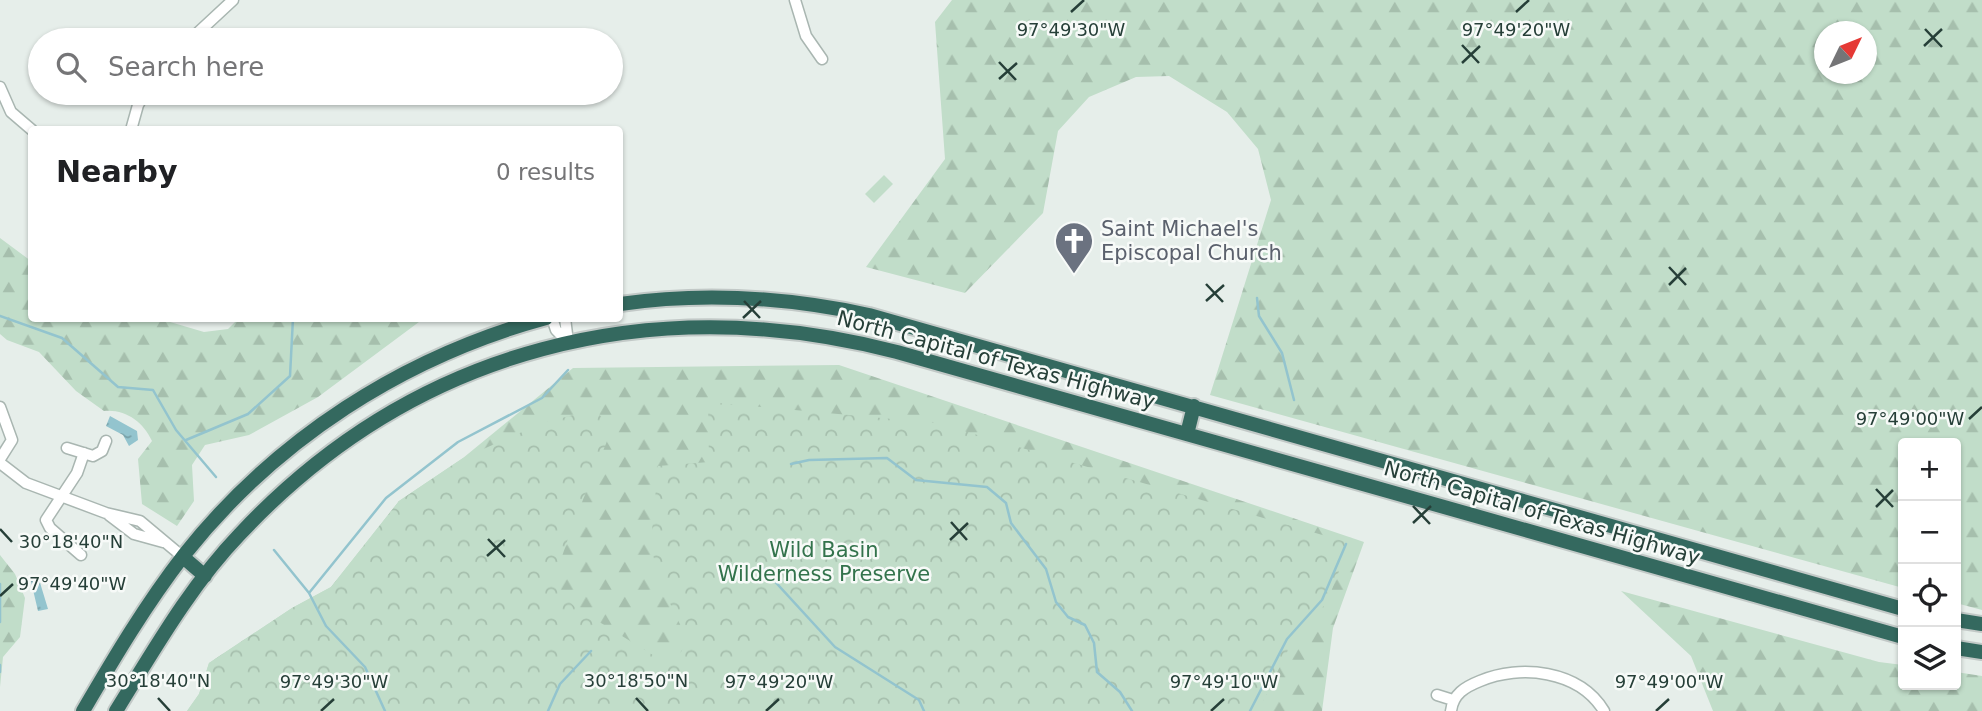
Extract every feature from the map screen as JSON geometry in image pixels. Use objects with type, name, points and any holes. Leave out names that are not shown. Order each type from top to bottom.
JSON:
[{"type":"highway","name":"North Capital of Texas Highway","points":[[623,304],[728,297],[847,310],[1194,406],[1898,608]]},
{"type":"highway","points":[[83,711],[183,557],[233,499],[272,462],[345,408],[394,379],[452,351],[535,322]]},
{"type":"highway","name":"North Capital of Texas Highway","points":[[116,711],[205,576],[239,535],[273,501],[369,426],[466,375],[568,342],[634,330],[704,326],[757,327],[827,335],[897,352],[1898,636]]},
{"type":"highway","points":[[1187,434],[1194,406]]},
{"type":"highway","points":[[183,557],[205,576]]},
{"type":"highway","points":[[1961,621],[1982,624]]},
{"type":"highway","points":[[1961,649],[1982,652]]},
{"type":"street","points":[[203,28],[233,0]]},
{"type":"street","points":[[795,0],[806,36],[822,59]]},
{"type":"street","points":[[0,87],[11,111],[28,126]]},
{"type":"street","points":[[132,126],[138,105]]},
{"type":"street","points":[[553,322],[556,330],[568,342]]},
{"type":"street","points":[[566,322],[568,342]]},
{"type":"street","points":[[0,407],[12,440],[0,461],[23,482],[106,513],[141,521],[183,557]]},
{"type":"street","points":[[67,448],[96,455],[104,449],[106,442]]},
{"type":"street","points":[[81,555],[47,524],[47,518],[77,472],[84,453]]},
{"type":"street","points":[[106,513],[134,534],[167,544]]},
{"type":"street","points":[[134,534],[141,521]]},
{"type":"street","points":[[1437,695],[1452,706],[1462,690],[1475,683],[1497,674],[1521,670],[1574,684],[1594,698],[1604,711]]},
{"type":"green space","points":[[952,0],[1982,0],[1982,610],[1961,604],[1961,438],[1898,438],[1898,587],[1210,395],[1271,200],[1258,149],[1227,112],[1169,76],[1136,77],[1089,97],[1058,131],[1043,213],[965,293],[866,267],[945,159],[935,22]]},
{"type":"green space","points":[[884,175],[893,184],[874,203],[865,194]]},
{"type":"green space","points":[[0,238],[28,259],[28,322],[170,322],[204,332],[228,329],[235,322],[419,322],[318,397],[249,435],[205,445],[192,465],[194,501],[177,526],[142,504],[138,459],[152,441],[144,428],[133,418],[120,412],[104,411],[76,391],[39,352],[7,340],[0,334]]},
{"type":"green space","name":"Wild Basin Wilderness Preserve","points":[[839,365],[1364,542],[1333,628],[1322,711],[187,711],[199,694],[209,663],[292,608],[331,587],[399,501],[463,458],[573,368]]},
{"type":"green space","name":"Wild Basin Wilderness Preserve","points":[[708,402],[936,423],[1350,543],[1327,602],[1290,646],[1258,711],[187,711],[199,694],[209,663],[292,608],[331,587],[399,501],[463,458],[540,424],[595,409],[610,428],[563,553],[558,569],[558,584],[575,607],[661,660],[681,652],[687,639],[657,576],[651,542],[658,466],[709,462]]},
{"type":"green space","points":[[0,555],[15,574],[25,598],[20,637],[3,657],[0,687]]},
{"type":"green space","points":[[1621,591],[1879,662],[1898,664],[1898,690],[1961,690],[1961,673],[1982,676],[1982,711],[1713,711],[1691,656]]},
{"type":"water","points":[[110,416],[137,431],[138,440],[129,446],[123,435],[106,426]]},
{"type":"water","points":[[38,576],[48,609],[38,611],[30,577]]},
{"type":"waterway","points":[[1257,298],[1259,316],[1282,353],[1294,400]]},
{"type":"waterway","points":[[0,316],[62,338],[118,387],[153,390],[176,430],[216,477]]},
{"type":"waterway","points":[[186,440],[248,414],[290,376],[293,322]]},
{"type":"waterway","points":[[385,711],[365,667],[326,626],[309,593],[386,498],[458,442],[542,398],[568,370]]},
{"type":"waterway","points":[[791,464],[809,460],[887,458],[916,480],[987,487],[1006,503],[1011,523],[1046,569],[1056,602],[1068,617],[1085,625],[1094,643],[1097,672],[1120,692],[1132,711]]},
{"type":"waterway","points":[[1250,711],[1287,639],[1322,600],[1346,544]]},
{"type":"waterway","points":[[274,550],[309,593]]},
{"type":"waterway","points":[[759,564],[835,647],[919,700],[924,711]]},
{"type":"waterway","points":[[0,584],[0,622]]},
{"type":"waterway","points":[[548,711],[560,684],[591,651]]},
{"type":"waterway","points":[[0,665],[0,672]]},
{"type":"place","name":"Saint Michael's Episcopal Church","points":[[1074,275]]}]
